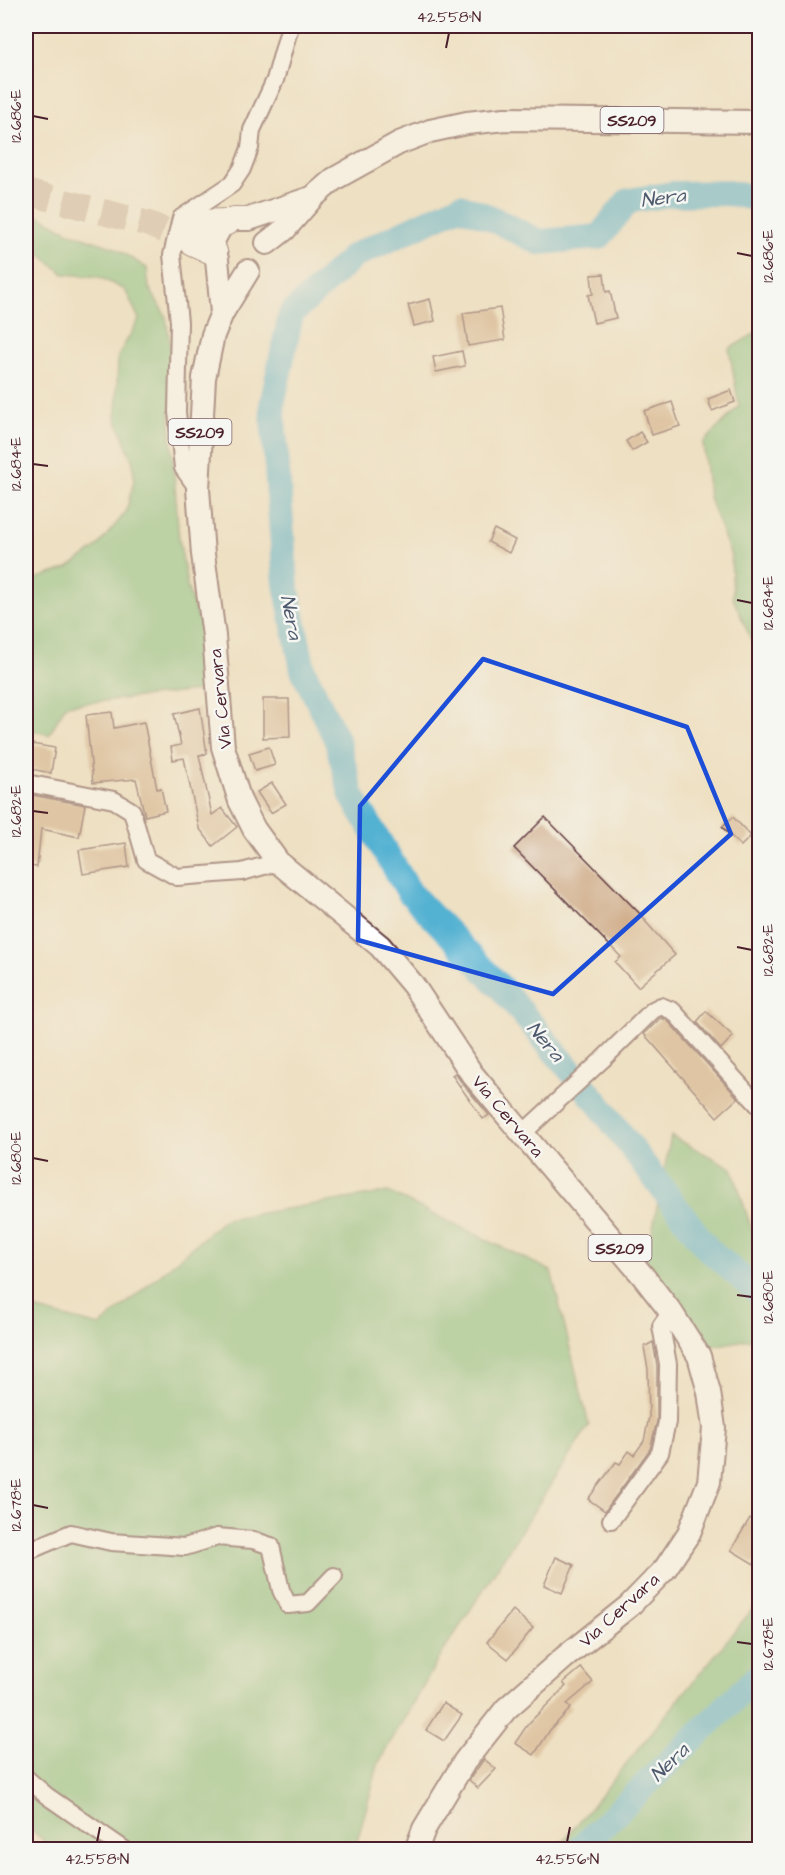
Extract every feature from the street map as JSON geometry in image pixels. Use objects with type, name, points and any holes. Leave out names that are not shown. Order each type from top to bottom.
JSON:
[{"type":"highway","points":[[205,244],[238,220]]},
{"type":"main road","name":"SS209","points":[[248,271],[260,263],[267,243],[285,229],[312,198],[334,179],[399,143],[430,131],[467,123],[505,119],[759,122]]},
{"type":"main road","name":"SS209","points":[[238,220],[312,198]]},
{"type":"main road","points":[[238,220],[259,226],[267,243]]},
{"type":"main road","name":"Via Cervara","points":[[205,244],[222,313]]},
{"type":"main road","points":[[205,244],[221,264],[234,272],[248,271]]},
{"type":"main road","name":"Via Cervara","points":[[248,271],[222,313],[213,335],[204,378],[198,489],[223,747],[240,801],[254,829],[278,862],[380,946],[413,985],[472,1074],[671,1312],[699,1356],[709,1392],[714,1428],[709,1482],[689,1533],[665,1569],[629,1606],[565,1657],[506,1709],[465,1761],[424,1829],[416,1850]]},
{"type":"street","points":[[198,489],[183,468],[177,412],[179,322],[172,255],[181,218],[232,184],[242,169],[250,148],[252,130],[275,80],[290,26]]},
{"type":"street","points":[[26,783],[114,800],[132,810],[146,860],[177,877],[242,872],[278,862]]},
{"type":"street","points":[[522,1134],[653,1010],[666,1007],[673,1011],[759,1107]]},
{"type":"street","points":[[611,1520],[660,1453],[667,1422],[668,1364],[661,1336],[661,1326],[671,1312]]},
{"type":"street","points":[[26,1552],[71,1533],[111,1542],[186,1547],[217,1537],[253,1540],[271,1546],[281,1590],[288,1605],[308,1604],[334,1576]]},
{"type":"street","points":[[26,1778],[47,1796],[125,1850]]},
{"type":"highlighted area","points":[[483,659],[687,727],[731,834],[553,994],[358,940],[360,806]]},
{"type":"green space","points":[[26,212],[71,233],[115,248],[147,268],[149,287],[166,317],[172,357],[170,421],[179,538],[188,589],[204,636],[206,690],[66,705],[49,735],[26,729],[26,579],[32,580],[68,568],[96,548],[126,512],[134,480],[133,463],[116,418],[118,356],[139,319],[125,290],[99,277],[64,274],[34,249],[26,246]]},
{"type":"green space","points":[[759,331],[759,658],[733,598],[731,556],[709,498],[703,443],[739,406],[729,349]]},
{"type":"green space","points":[[671,1136],[732,1168],[754,1237],[759,1242],[759,1340],[757,1338],[708,1347],[677,1299],[646,1262]]},
{"type":"green space","points":[[388,1192],[551,1271],[589,1425],[438,1660],[379,1762],[355,1849],[53,1849],[26,1825],[26,1307],[100,1326],[225,1219]]},
{"type":"green space","points":[[759,1601],[759,1849],[555,1849],[564,1840]]},
{"type":"building","points":[[604,274],[606,292],[610,291],[616,318],[594,323],[588,295],[593,294],[591,275]]},
{"type":"building","points":[[430,299],[435,321],[414,326],[408,305]]},
{"type":"building","points":[[500,308],[505,340],[468,346],[463,313]]},
{"type":"building","points":[[462,351],[465,366],[436,372],[433,357]]},
{"type":"building","points":[[731,390],[735,402],[712,411],[708,399]]},
{"type":"building","points":[[672,402],[680,426],[652,435],[644,411]]},
{"type":"building","points":[[640,432],[647,442],[632,451],[626,441]]},
{"type":"building","points":[[494,529],[515,540],[509,553],[488,542]]},
{"type":"building","points":[[263,699],[289,699],[290,737],[263,738]]},
{"type":"building","points":[[200,708],[207,754],[199,755],[212,815],[222,808],[237,827],[213,846],[199,828],[184,758],[173,760],[171,747],[181,745],[174,714]]},
{"type":"building","points":[[112,712],[114,728],[144,722],[157,789],[161,788],[166,811],[145,816],[136,779],[93,783],[86,715]]},
{"type":"building","points":[[26,743],[55,748],[51,773],[26,768]]},
{"type":"building","points":[[269,747],[275,765],[255,771],[249,753]]},
{"type":"building","points":[[272,783],[286,804],[271,813],[257,792]]},
{"type":"building","points":[[26,794],[85,805],[79,837],[41,829],[37,867],[26,866]]},
{"type":"building","points":[[545,817],[646,920],[675,955],[638,987],[615,962],[621,957],[514,848]]},
{"type":"building","points":[[733,817],[751,836],[741,846],[722,827]]},
{"type":"building","points":[[126,843],[129,867],[83,874],[79,850]]},
{"type":"building","points":[[706,1011],[733,1036],[721,1049],[697,1022]]},
{"type":"building","points":[[661,1018],[667,1020],[738,1098],[717,1117],[644,1034]]},
{"type":"building","points":[[455,1073],[489,1115],[483,1119],[452,1075]]},
{"type":"building","points":[[653,1342],[657,1365],[657,1421],[650,1449],[605,1511],[588,1499],[616,1462],[620,1464],[629,1451],[634,1455],[644,1441],[649,1417],[648,1369],[644,1347]]},
{"type":"building","points":[[750,1518],[759,1524],[759,1555],[754,1564],[731,1550]]},
{"type":"building","points":[[556,1557],[574,1565],[562,1593],[544,1585]]},
{"type":"building","points":[[513,1610],[533,1628],[508,1659],[487,1642]]},
{"type":"building","points":[[581,1668],[593,1682],[567,1704],[571,1708],[550,1730],[534,1755],[515,1743],[528,1724],[566,1686],[563,1683]]},
{"type":"building","points":[[443,1703],[462,1715],[444,1741],[426,1730]]},
{"type":"building","points":[[484,1759],[496,1769],[478,1788],[469,1780]]},
{"type":"waterway","name":"Nera","points":[[760,199],[728,193],[672,194],[628,201],[599,237],[539,242],[489,217],[460,206],[354,256],[291,314],[272,405],[286,585],[303,670],[337,741],[352,796],[410,893],[501,988],[597,1102],[707,1248],[760,1294]]},
{"type":"waterway","name":"Nera","points":[[578,1850],[760,1674]]},
{"type":"tunnel","points":[[26,192],[149,224],[192,242]]}]
